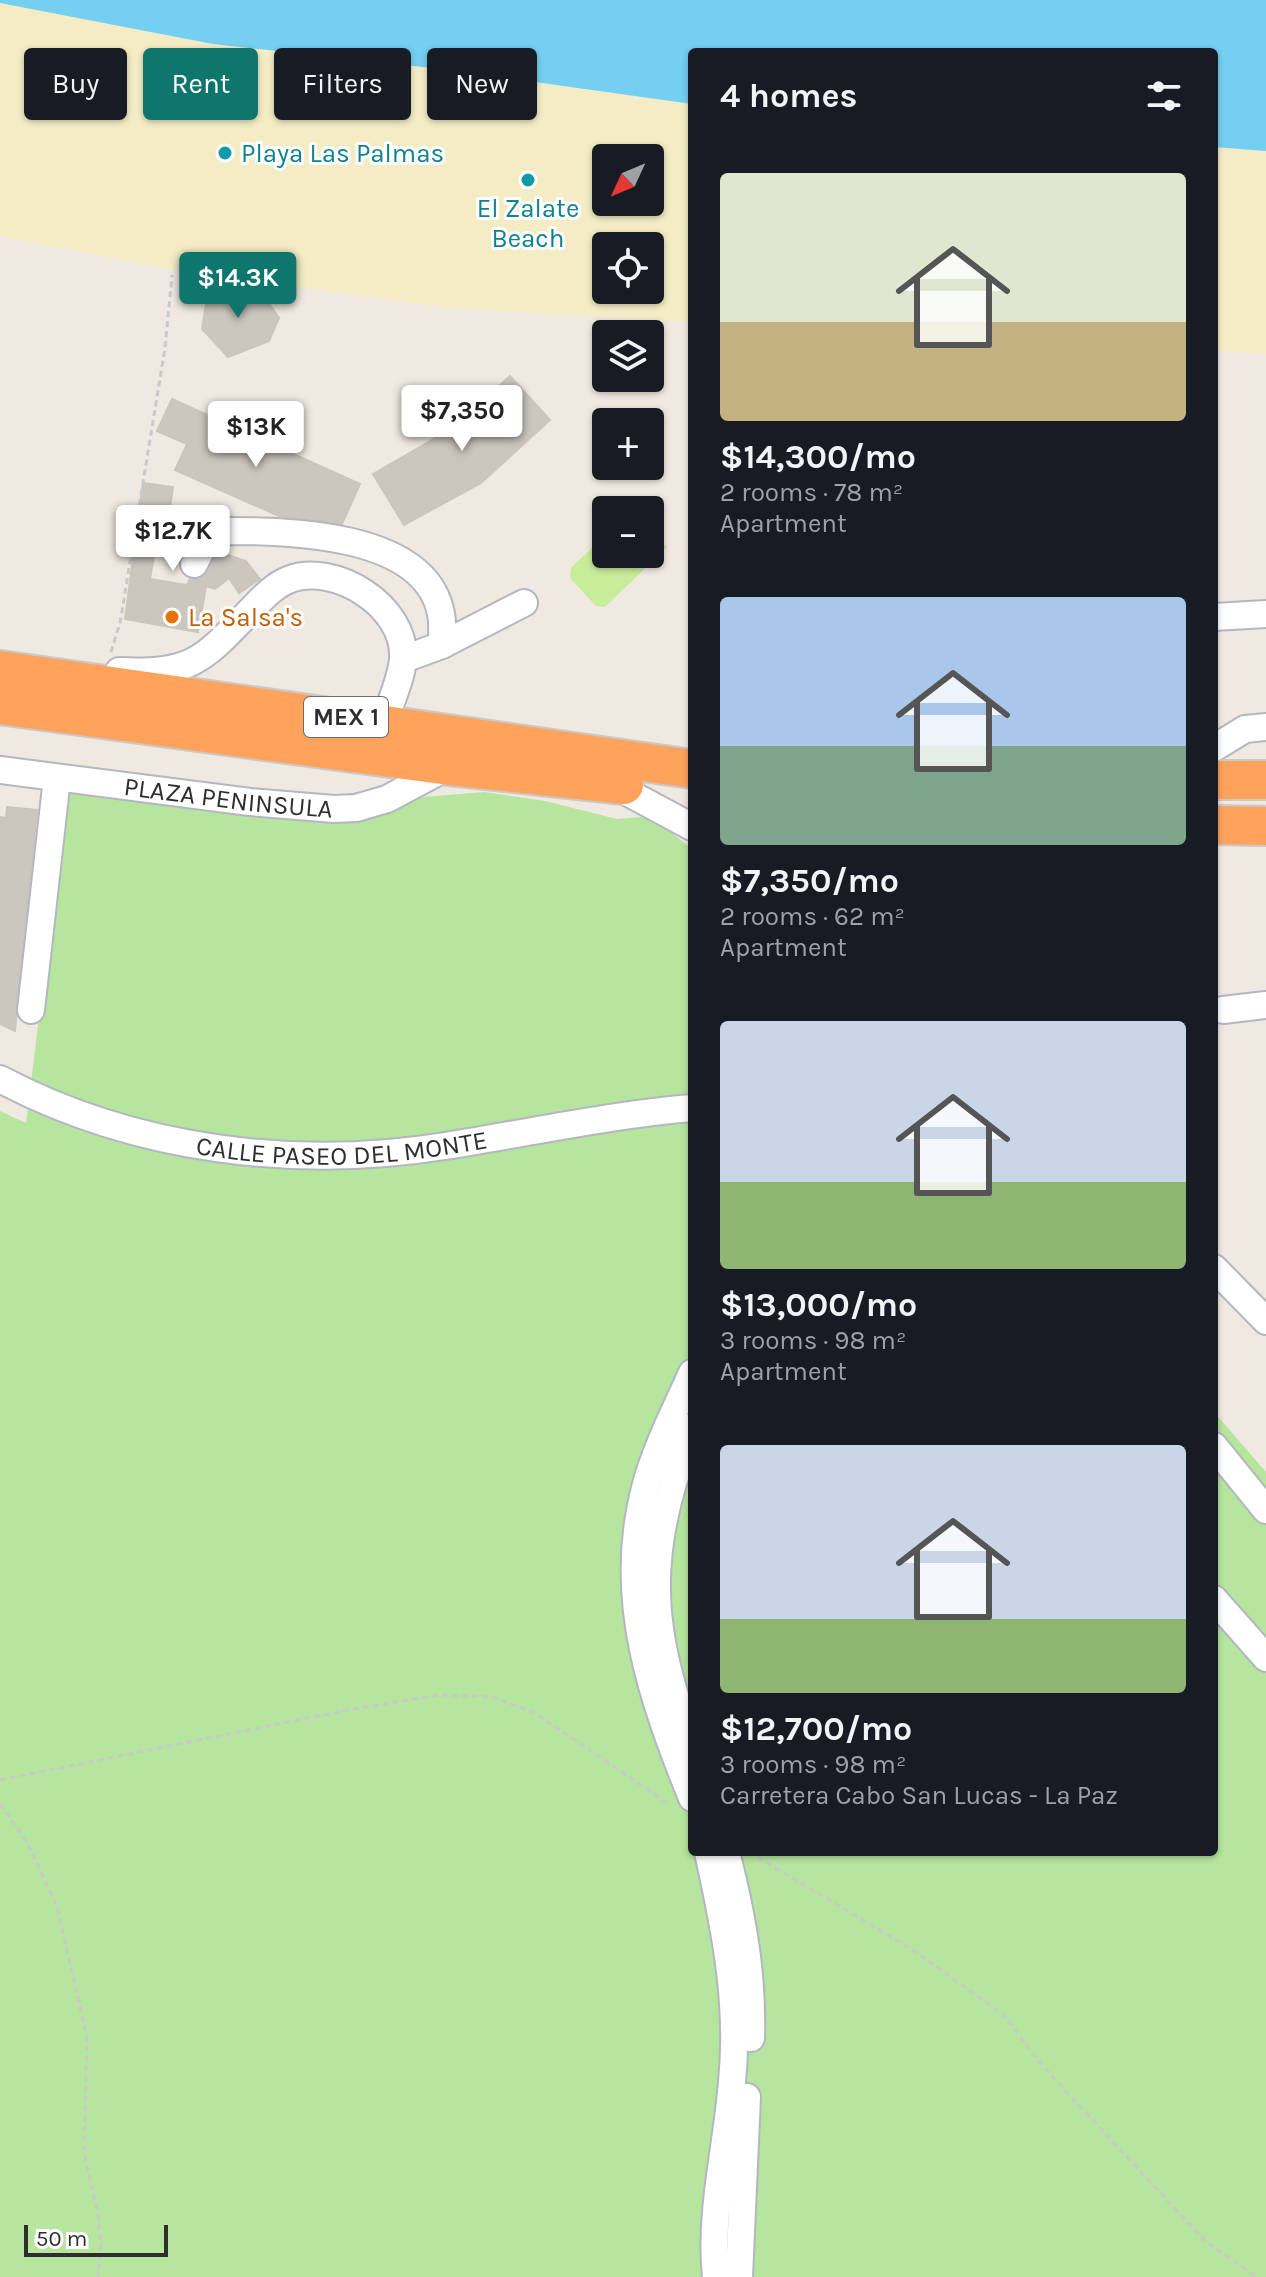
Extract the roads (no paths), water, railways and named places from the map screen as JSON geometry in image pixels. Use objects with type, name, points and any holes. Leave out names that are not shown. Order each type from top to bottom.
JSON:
[{"type":"highway","name":"MEX 1","points":[[0,669],[384,722],[688,768]]},
{"type":"highway","name":"MEX 1","points":[[0,705],[449,766],[688,793]]},
{"type":"highway","points":[[1218,780],[1266,780]]},
{"type":"highway","points":[[1218,807],[1266,806]]},
{"type":"highway","points":[[1218,825],[1266,826]]},
{"type":"street","points":[[194,564],[208,537],[225,531],[362,543],[407,565],[427,585],[441,611],[442,645]]},
{"type":"street","points":[[0,669],[43,665],[154,673],[200,661],[265,596],[288,580],[306,577],[348,585],[384,609],[401,637],[404,659],[384,722]]},
{"type":"street","points":[[404,659],[442,645],[524,603]]},
{"type":"street","points":[[1218,617],[1266,614]]},
{"type":"street","points":[[1218,746],[1245,729],[1266,727]]},
{"type":"street","name":"PLAZA PENINSULA","points":[[0,770],[250,802],[356,808],[387,799],[449,766]]},
{"type":"street","points":[[31,1010],[57,778]]},
{"type":"street","points":[[612,784],[688,825]]},
{"type":"street","points":[[1223,1010],[1266,1005]]},
{"type":"street","name":"CALLE PASEO DEL MONTE","points":[[0,1079],[85,1117],[124,1128],[192,1143],[295,1157],[442,1147],[601,1117],[688,1108]]},
{"type":"street","points":[[1218,1272],[1266,1321]]},
{"type":"street","points":[[688,1396],[659,1530],[656,1566],[657,1611],[664,1659],[688,1734]]},
{"type":"street","points":[[682,1430],[644,1490],[636,1534],[636,1623],[682,1802]]},
{"type":"street","points":[[1218,1451],[1266,1510]]},
{"type":"street","points":[[1218,1604],[1266,1658]]},
{"type":"street","points":[[709,1856],[731,1965],[734,2021],[727,2270]]},
{"type":"street","points":[[727,1856],[743,1916],[751,1980],[750,2065],[727,2270]]},
{"type":"water","points":[[0,0],[1266,0],[1266,151],[1218,147],[1218,48],[688,48],[688,103],[537,82],[537,48],[427,48],[427,67],[411,66],[411,48],[274,48],[274,51],[213,44],[0,3]]},
{"type":"place","name":"Playa Las Palmas","points":[[225,153]]},
{"type":"place","name":"El Zalate Beach","points":[[528,180]]},
{"type":"place","name":"La Salsa's","points":[[172,617]]}]
